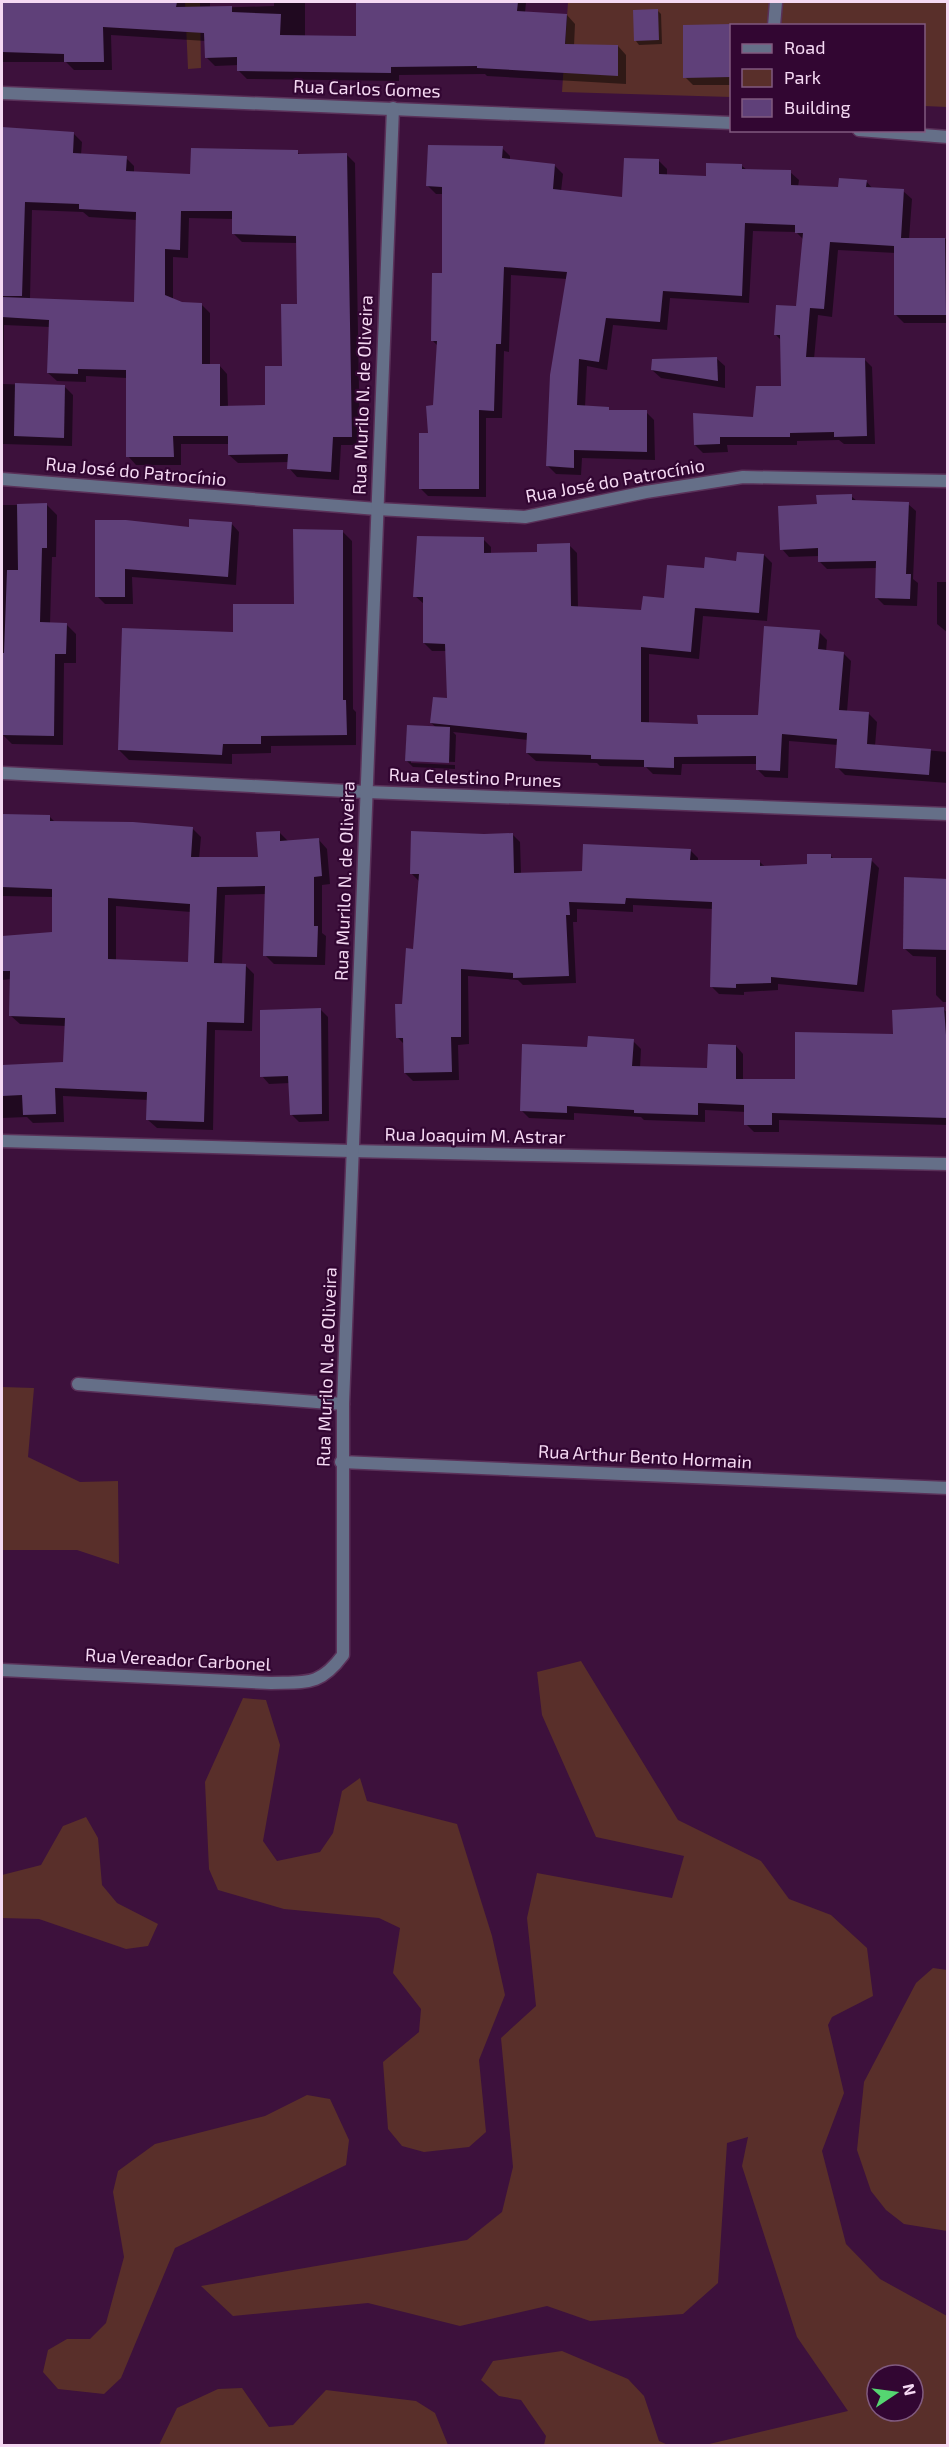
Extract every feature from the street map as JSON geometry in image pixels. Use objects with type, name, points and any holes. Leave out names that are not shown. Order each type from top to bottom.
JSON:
[{"type":"street","points":[[774,24],[776,2]]},
{"type":"street","name":"Rua Carlos Gomes","points":[[2,93],[730,123]]},
{"type":"street","name":"Rua Murilo N. de Oliveira","points":[[344,1655],[341,1462],[351,1151],[393,108]]},
{"type":"street","points":[[884,132],[948,137]]},
{"type":"street","name":"Rua José do Patrocínio","points":[[2,479],[377,509],[525,517],[646,492],[743,477],[948,481]]},
{"type":"street","name":"Rua Celestino Prunes","points":[[2,773],[367,792],[948,814]]},
{"type":"street","name":"Rua Joaquim M. Astrar","points":[[2,1141],[948,1164]]},
{"type":"street","points":[[78,1384],[343,1404]]},
{"type":"street","name":"Rua Arthur Bento Hormain","points":[[341,1462],[948,1488]]},
{"type":"street","name":"Rua Vereador Carbonel","points":[[2,1670],[271,1683],[303,1682],[313,1681],[332,1671],[344,1655]]},
{"type":"green space","points":[[185,2],[220,2],[200,3],[201,68],[188,69]]},
{"type":"green space","points":[[568,2],[947,2],[947,107],[925,106],[925,24],[730,24],[730,97],[562,92]]},
{"type":"green space","points":[[2,1387],[34,1388],[28,1457],[80,1482],[118,1481],[119,1564],[77,1550],[2,1550]]},
{"type":"green space","points":[[581,1661],[678,1820],[761,1861],[789,1899],[831,1915],[867,1948],[873,1996],[832,2017],[828,2025],[844,2093],[822,2151],[846,2244],[880,2279],[947,2316],[947,2445],[705,2445],[848,2411],[797,2337],[742,2166],[748,2137],[727,2143],[718,2283],[683,2314],[590,2321],[547,2306],[460,2326],[368,2303],[233,2316],[201,2286],[467,2240],[502,2212],[513,2167],[501,2038],[536,2006],[527,1918],[537,1873],[672,1898],[684,1856],[596,1837],[542,1715],[537,1672]]},
{"type":"green space","points":[[243,1698],[266,1700],[280,1745],[263,1841],[277,1861],[320,1852],[333,1833],[342,1791],[360,1778],[367,1801],[457,1824],[492,1936],[505,1995],[479,2060],[486,2132],[469,2147],[424,2152],[402,2146],[388,2129],[383,2062],[419,2032],[421,2009],[393,1973],[400,1928],[379,1918],[284,1909],[218,1890],[209,1869],[205,1782]]},
{"type":"green space","points":[[86,1817],[98,1838],[102,1885],[117,1903],[158,1924],[148,1946],[126,1949],[39,1919],[2,1918],[2,1875],[41,1865],[63,1826]]},
{"type":"green space","points":[[933,1968],[947,1970],[947,2231],[904,2224],[886,2210],[871,2191],[857,2150],[864,2082],[916,1983]]},
{"type":"green space","points":[[307,2095],[330,2099],[349,2140],[346,2165],[175,2248],[121,2378],[104,2394],[58,2389],[43,2372],[48,2350],[67,2339],[90,2339],[106,2323],[124,2257],[113,2192],[118,2171],[155,2144],[265,2116]]},
{"type":"green space","points":[[562,2351],[628,2379],[644,2396],[659,2441],[668,2445],[544,2445],[546,2436],[521,2400],[499,2396],[481,2380],[493,2361]]},
{"type":"green space","points":[[242,2388],[269,2427],[293,2425],[326,2390],[416,2401],[435,2413],[448,2445],[159,2445],[177,2408],[218,2389]]},
{"type":"building","points":[[2,2],[177,2],[176,7],[232,6],[232,12],[281,14],[280,35],[356,36],[356,2],[518,2],[517,11],[567,14],[565,44],[618,45],[618,76],[477,68],[477,66],[391,67],[391,73],[237,71],[237,57],[205,58],[204,33],[103,27],[104,62],[64,62],[64,54],[2,52]]},
{"type":"building","points":[[658,9],[659,40],[634,41],[633,10]]},
{"type":"building","points":[[730,24],[730,77],[683,78],[683,25]]},
{"type":"building","points":[[2,127],[74,132],[73,153],[127,156],[126,171],[190,174],[191,148],[298,150],[298,154],[347,153],[352,437],[333,437],[331,472],[287,469],[288,454],[228,455],[228,436],[173,436],[174,457],[126,457],[126,370],[78,369],[78,374],[47,373],[49,320],[2,317],[2,297],[134,302],[136,212],[79,209],[79,204],[25,202],[22,296],[2,296]],"holes":[[[181,211],[232,211],[232,234],[296,236],[297,304],[281,304],[282,366],[265,366],[265,405],[220,406],[220,364],[202,364],[202,303],[182,302],[165,295],[165,249],[180,250]]]},
{"type":"building","points":[[428,145],[503,146],[502,158],[555,164],[553,189],[622,197],[624,158],[659,159],[659,174],[706,176],[706,163],[742,164],[742,169],[791,170],[791,185],[838,187],[839,178],[867,180],[866,187],[904,189],[901,238],[945,238],[946,315],[894,315],[894,246],[830,242],[824,309],[810,308],[806,357],[865,358],[867,436],[834,437],[834,432],[790,433],[790,437],[720,437],[720,444],[694,445],[693,413],[753,417],[756,386],[781,386],[780,335],[774,335],[776,305],[796,306],[803,233],[795,233],[795,225],[745,223],[742,296],[663,291],[660,322],[606,318],[599,362],[579,359],[577,405],[609,407],[609,410],[647,410],[647,452],[574,450],[574,468],[546,466],[550,375],[567,272],[504,267],[501,344],[496,344],[494,411],[479,410],[479,489],[419,489],[419,433],[428,433],[426,406],[433,405],[437,341],[431,341],[432,273],[442,273],[442,187],[426,186]]},
{"type":"building","points":[[717,357],[718,381],[651,370],[652,359]]},
{"type":"building","points":[[15,383],[65,385],[64,438],[14,436]]},
{"type":"building","points":[[852,494],[852,500],[909,502],[906,574],[911,574],[910,599],[875,598],[876,561],[818,562],[818,548],[780,550],[778,506],[817,504],[816,495]]},
{"type":"building","points":[[47,503],[47,548],[42,548],[40,622],[67,623],[66,654],[55,654],[54,736],[2,735],[2,653],[4,653],[7,570],[18,570],[17,504]]},
{"type":"building","points":[[189,519],[232,522],[228,577],[125,569],[125,597],[95,597],[95,520],[126,520],[189,527]]},
{"type":"building","points":[[293,529],[343,530],[343,700],[346,700],[347,735],[261,736],[261,744],[223,744],[222,755],[118,750],[122,628],[233,632],[233,604],[294,604]]},
{"type":"building","points":[[417,536],[484,537],[484,553],[537,552],[537,544],[570,543],[571,606],[641,610],[643,596],[664,598],[667,565],[704,568],[705,557],[736,561],[737,552],[764,554],[759,613],[695,608],[691,652],[641,647],[641,722],[698,724],[697,715],[758,715],[764,626],[820,630],[818,649],[844,652],[839,710],[869,712],[867,744],[931,749],[929,775],[835,768],[837,739],[782,734],[780,771],[756,770],[756,756],[674,757],[674,768],[644,767],[644,760],[591,759],[591,755],[526,753],[527,733],[430,723],[433,697],[447,698],[445,644],[423,643],[423,597],[413,597]]},
{"type":"building","points":[[407,725],[450,727],[449,763],[405,761]]},
{"type":"building","points":[[2,814],[50,815],[50,821],[133,822],[193,827],[191,857],[258,857],[256,832],[280,831],[280,841],[319,838],[322,876],[314,877],[314,926],[318,926],[317,957],[263,956],[265,886],[217,887],[214,963],[246,964],[244,1023],[207,1022],[204,1122],[146,1120],[147,1092],[55,1088],[56,1114],[23,1115],[22,1095],[2,1096],[2,1065],[63,1062],[65,1018],[9,1016],[10,971],[2,971],[2,936],[52,932],[52,889],[2,887]],"holes":[[[108,898],[190,904],[188,962],[108,959]]]},
{"type":"building","points":[[411,831],[513,833],[514,873],[582,871],[583,844],[691,849],[690,860],[760,860],[760,866],[807,864],[807,854],[831,854],[831,858],[872,858],[857,985],[771,977],[771,983],[736,984],[736,988],[710,987],[712,902],[626,898],[625,904],[569,902],[570,915],[566,915],[569,976],[513,978],[513,973],[461,969],[461,1037],[451,1037],[452,1072],[404,1073],[403,1038],[396,1038],[395,1004],[402,1004],[406,948],[413,949],[419,874],[410,874]]},
{"type":"building","points":[[904,877],[948,879],[948,950],[903,949]]},
{"type":"building","points":[[944,1007],[948,1063],[948,1118],[772,1113],[772,1125],[744,1125],[744,1105],[698,1103],[698,1115],[634,1113],[634,1110],[567,1106],[567,1113],[520,1111],[522,1044],[587,1047],[588,1036],[634,1039],[632,1066],[707,1068],[708,1044],[736,1045],[736,1079],[795,1079],[795,1032],[893,1034],[892,1010]]},
{"type":"building","points":[[321,1008],[322,1114],[290,1115],[288,1076],[260,1077],[260,1010]]}]
